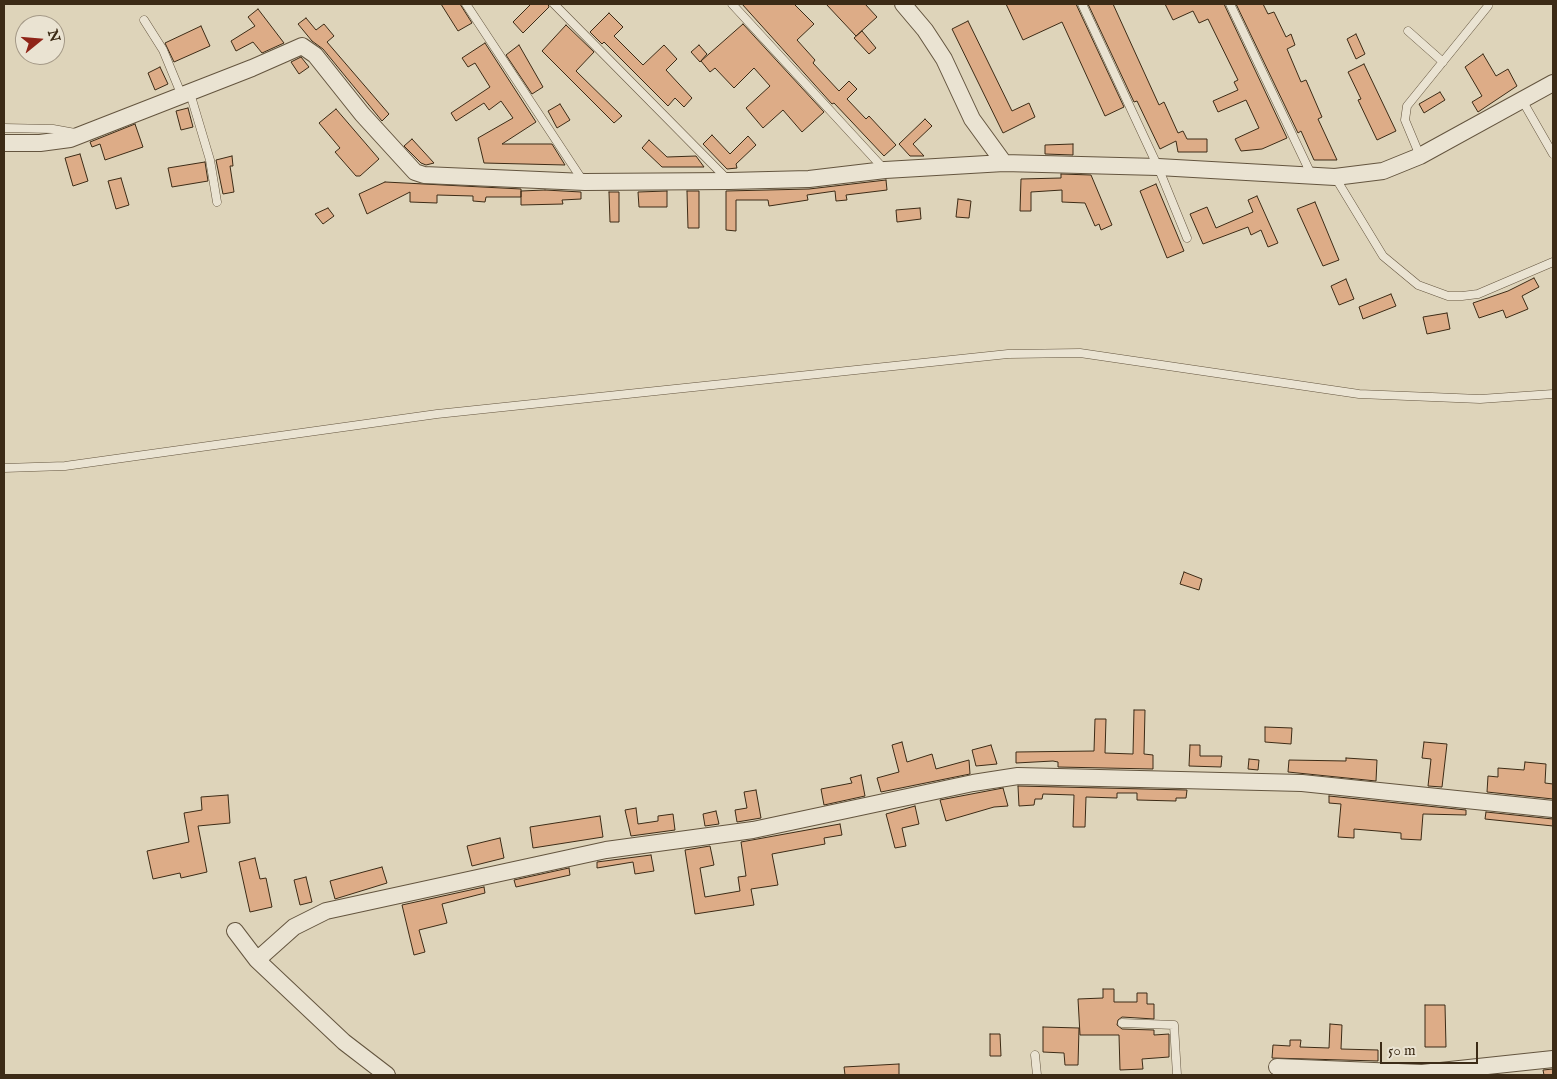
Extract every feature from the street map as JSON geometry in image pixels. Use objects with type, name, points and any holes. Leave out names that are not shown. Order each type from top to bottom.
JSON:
[{"type":"street","points":[[902,4],[925,30],[944,59],[972,119],[1004,163]]},
{"type":"street","points":[[4,143],[40,143],[79,135],[186,94],[302,46],[314,55],[362,114],[418,174],[585,182],[728,181],[809,178],[886,170],[1004,163],[1311,174],[1335,177],[1383,171],[1420,156],[1553,82]]},
{"type":"street","points":[[256,960],[294,927],[326,911],[606,850],[753,830],[1018,776],[1302,783],[1553,809]]},
{"type":"street","points":[[235,931],[256,960],[344,1042],[387,1075]]},
{"type":"street","points":[[1277,1066],[1422,1074],[1553,1059]]},
{"type":"lane","points":[[466,4],[585,182]]},
{"type":"lane","points":[[554,4],[728,181]]},
{"type":"lane","points":[[732,4],[886,170]]},
{"type":"lane","points":[[1082,4],[1158,168],[1187,238]]},
{"type":"lane","points":[[1230,4],[1311,174]]},
{"type":"lane","points":[[1420,156],[1405,120],[1407,106],[1488,6]]},
{"type":"lane","points":[[144,20],[163,50],[186,94],[210,160],[217,202]]},
{"type":"lane","points":[[1408,31],[1442,62]]},
{"type":"lane","points":[[1522,100],[1553,154]]},
{"type":"lane","points":[[4,128],[53,129],[73,132],[79,135]]},
{"type":"lane","points":[[1335,177],[1383,256],[1418,285],[1448,296],[1478,294],[1553,262]]},
{"type":"lane","points":[[4,468],[65,466],[437,414],[1008,354],[1080,353],[1359,394],[1480,399],[1553,394]]},
{"type":"lane","points":[[1122,1023],[1174,1025],[1177,1075]]},
{"type":"lane","points":[[1035,1054],[1037,1075]]},
{"type":"building","points":[[441,4],[460,4],[472,23],[458,31]]},
{"type":"building","points":[[531,4],[548,4],[549,7],[523,33],[513,22]]},
{"type":"building","points":[[742,4],[794,4],[814,24],[797,40],[815,60],[813,63],[839,91],[849,81],[857,89],[847,99],[866,119],[869,116],[896,145],[884,156],[834,103],[832,104]]},
{"type":"building","points":[[826,4],[865,4],[877,17],[856,36]]},
{"type":"building","points":[[1006,4],[1076,4],[1124,107],[1105,116],[1062,22],[1023,40]]},
{"type":"building","points":[[1088,4],[1113,4],[1159,105],[1164,102],[1178,133],[1183,131],[1187,139],[1207,139],[1207,152],[1178,152],[1176,141],[1160,149],[1137,101],[1134,102]]},
{"type":"building","points":[[1165,4],[1224,4],[1287,138],[1262,149],[1241,151],[1235,139],[1259,128],[1246,100],[1218,112],[1213,101],[1238,90],[1234,82],[1238,80],[1208,19],[1199,23],[1193,11],[1173,20]]},
{"type":"building","points":[[1236,4],[1263,4],[1268,14],[1274,12],[1286,37],[1291,34],[1295,45],[1287,49],[1301,82],[1306,80],[1322,117],[1318,119],[1337,160],[1314,160],[1301,131],[1298,133]]},
{"type":"building","points":[[258,9],[284,43],[262,53],[253,42],[236,51],[231,41],[255,26],[248,17]]},
{"type":"building","points":[[609,13],[623,27],[614,36],[643,65],[664,45],[677,59],[666,70],[692,98],[684,107],[675,98],[668,106],[604,42],[602,44],[590,32]]},
{"type":"building","points":[[306,18],[316,30],[324,24],[334,36],[327,42],[389,114],[382,121],[323,49],[312,41],[298,24]]},
{"type":"building","points":[[968,21],[1012,111],[1029,103],[1035,117],[1003,133],[952,29]]},
{"type":"building","points":[[743,24],[824,112],[802,132],[783,110],[763,128],[746,108],[770,86],[754,68],[734,88],[715,68],[710,72],[701,61]]},
{"type":"building","points":[[566,25],[594,52],[576,71],[622,116],[614,123],[542,51]]},
{"type":"building","points":[[201,26],[210,46],[174,62],[165,43]]},
{"type":"building","points":[[862,31],[876,48],[869,54],[854,38]]},
{"type":"building","points":[[1356,34],[1365,54],[1356,59],[1347,39]]},
{"type":"building","points":[[485,43],[536,122],[502,144],[552,144],[565,165],[484,163],[478,138],[513,118],[501,101],[489,110],[484,103],[456,121],[451,113],[490,87],[475,63],[468,67],[462,58]]},
{"type":"building","points":[[519,45],[543,87],[532,94],[506,55]]},
{"type":"building","points":[[699,45],[707,54],[700,62],[691,52]]},
{"type":"building","points":[[1483,54],[1496,76],[1508,69],[1517,86],[1478,112],[1472,102],[1482,96],[1465,67]]},
{"type":"building","points":[[301,57],[309,67],[299,74],[291,62]]},
{"type":"building","points":[[1364,64],[1396,131],[1377,140],[1358,100],[1361,99],[1348,72]]},
{"type":"building","points":[[160,67],[168,84],[155,90],[148,73]]},
{"type":"building","points":[[1440,92],[1445,100],[1424,113],[1419,104]]},
{"type":"building","points":[[560,104],[570,120],[557,128],[548,111]]},
{"type":"building","points":[[188,108],[193,127],[181,130],[176,111]]},
{"type":"building","points":[[336,109],[379,159],[360,176],[356,176],[335,152],[340,148],[319,123]]},
{"type":"building","points":[[925,119],[932,126],[913,144],[924,156],[910,156],[899,144]]},
{"type":"building","points":[[135,124],[143,147],[105,160],[100,144],[92,147],[90,142]]},
{"type":"building","points":[[712,135],[730,154],[748,136],[756,145],[736,164],[737,168],[727,169],[703,144]]},
{"type":"building","points":[[412,139],[434,163],[426,165],[421,163],[404,146]]},
{"type":"building","points":[[649,140],[667,157],[696,156],[704,167],[662,167],[642,148]]},
{"type":"building","points":[[1073,144],[1073,155],[1045,154],[1045,145]]},
{"type":"building","points":[[80,154],[88,181],[73,186],[65,158]]},
{"type":"building","points":[[232,156],[233,166],[230,166],[234,192],[223,194],[216,160]]},
{"type":"building","points":[[205,162],[208,181],[172,187],[168,168]]},
{"type":"building","points":[[1061,174],[1091,175],[1112,225],[1101,230],[1099,224],[1095,226],[1085,203],[1062,202],[1062,190],[1031,192],[1031,211],[1020,211],[1021,179],[1061,178]]},
{"type":"building","points":[[121,178],[129,205],[116,209],[108,181]]},
{"type":"building","points":[[886,180],[887,190],[846,195],[847,200],[836,201],[835,191],[807,195],[808,200],[769,206],[768,200],[736,200],[736,231],[726,230],[726,191],[809,189]]},
{"type":"building","points":[[385,182],[521,189],[521,197],[486,197],[485,202],[473,201],[473,196],[437,195],[437,203],[410,202],[410,192],[367,214],[359,194]]},
{"type":"building","points":[[1156,184],[1184,251],[1167,258],[1140,191]]},
{"type":"building","points":[[521,191],[581,192],[581,199],[562,200],[563,204],[521,205]]},
{"type":"building","points":[[667,191],[667,207],[639,207],[638,192]]},
{"type":"building","points":[[687,191],[699,191],[699,228],[688,228]]},
{"type":"building","points":[[609,192],[619,192],[619,222],[610,222]]},
{"type":"building","points":[[1257,196],[1278,243],[1268,247],[1261,230],[1251,235],[1248,227],[1203,244],[1190,214],[1207,207],[1216,228],[1253,212],[1248,200]]},
{"type":"building","points":[[958,199],[971,201],[969,218],[956,217]]},
{"type":"building","points":[[1315,202],[1339,260],[1323,266],[1297,209]]},
{"type":"building","points":[[328,208],[334,216],[323,224],[315,214]]},
{"type":"building","points":[[920,208],[921,219],[897,222],[896,210]]},
{"type":"building","points":[[1534,278],[1539,287],[1522,296],[1528,309],[1506,318],[1503,310],[1479,318],[1473,303],[1508,291]]},
{"type":"building","points":[[1346,279],[1354,299],[1339,305],[1331,286]]},
{"type":"building","points":[[1391,294],[1396,306],[1363,319],[1359,307]]},
{"type":"building","points":[[1447,313],[1450,329],[1427,334],[1423,317]]},
{"type":"building","points":[[1184,572],[1202,579],[1199,590],[1180,584]]},
{"type":"building","points":[[1134,710],[1145,710],[1144,754],[1153,755],[1153,769],[1058,767],[1058,762],[1053,761],[1016,763],[1016,752],[1094,751],[1095,719],[1106,719],[1105,753],[1133,754]]},
{"type":"building","points":[[1265,727],[1292,728],[1291,744],[1265,742]]},
{"type":"building","points":[[902,742],[907,762],[932,754],[936,769],[969,760],[970,774],[881,792],[877,778],[899,772],[892,745]]},
{"type":"building","points":[[1424,742],[1447,744],[1442,787],[1428,786],[1431,759],[1422,758]]},
{"type":"building","points":[[991,745],[997,764],[976,766],[972,750]]},
{"type":"building","points":[[1190,745],[1200,745],[1200,756],[1222,756],[1221,767],[1189,766]]},
{"type":"building","points":[[1346,758],[1377,760],[1376,781],[1288,772],[1289,760],[1346,761]]},
{"type":"building","points":[[1249,759],[1259,760],[1258,770],[1248,769]]},
{"type":"building","points":[[1525,762],[1546,764],[1545,783],[1553,784],[1553,799],[1487,792],[1488,776],[1498,777],[1498,768],[1524,770]]},
{"type":"building","points":[[861,775],[865,796],[824,805],[821,789],[852,783],[850,778]]},
{"type":"building","points":[[1018,786],[1187,790],[1186,798],[1176,798],[1176,801],[1137,800],[1137,793],[1117,793],[1117,798],[1086,797],[1085,827],[1073,827],[1074,795],[1043,794],[1042,799],[1035,799],[1034,805],[1019,806]]},
{"type":"building","points":[[1003,788],[1008,806],[994,807],[946,821],[940,800]]},
{"type":"building","points":[[756,790],[761,818],[737,822],[735,810],[747,808],[744,792]]},
{"type":"building","points":[[228,795],[230,823],[198,826],[207,872],[181,878],[180,873],[153,879],[147,851],[189,842],[184,813],[202,810],[201,797]]},
{"type":"building","points":[[1329,796],[1466,810],[1466,815],[1423,814],[1421,840],[1401,839],[1401,833],[1354,829],[1354,838],[1338,837],[1341,804],[1329,803]]},
{"type":"building","points":[[915,806],[919,824],[902,828],[906,846],[895,848],[886,814]]},
{"type":"building","points":[[636,808],[638,824],[658,821],[658,816],[673,814],[675,830],[631,836],[625,810]]},
{"type":"building","points":[[716,811],[719,824],[705,826],[703,814]]},
{"type":"building","points":[[1486,812],[1553,819],[1553,826],[1485,819]]},
{"type":"building","points":[[600,816],[603,837],[533,848],[530,827]]},
{"type":"building","points":[[840,824],[842,835],[824,838],[825,844],[772,854],[778,885],[751,889],[754,905],[695,914],[685,850],[710,846],[714,865],[700,868],[705,897],[740,891],[738,877],[746,876],[741,842]]},
{"type":"building","points":[[500,838],[504,858],[472,866],[467,846]]},
{"type":"building","points":[[651,855],[654,871],[635,874],[633,862],[597,868],[597,862]]},
{"type":"building","points":[[255,858],[260,879],[266,878],[272,907],[250,912],[239,862]]},
{"type":"building","points":[[382,867],[387,883],[335,899],[330,881]]},
{"type":"building","points":[[569,868],[570,875],[516,887],[514,880]]},
{"type":"building","points":[[306,877],[312,902],[300,905],[294,880]]},
{"type":"building","points":[[484,887],[485,893],[442,904],[447,923],[419,930],[425,952],[414,955],[402,905]]},
{"type":"building","points":[[1103,989],[1114,989],[1114,1002],[1137,1002],[1137,993],[1147,993],[1147,1004],[1154,1004],[1154,1019],[1122,1017],[1118,1020],[1117,1025],[1122,1029],[1154,1030],[1154,1035],[1169,1034],[1169,1057],[1142,1059],[1143,1069],[1120,1070],[1119,1035],[1080,1035],[1078,999],[1103,998]]},
{"type":"building","points":[[1425,1005],[1445,1005],[1446,1047],[1425,1047]]},
{"type":"building","points":[[1330,1024],[1342,1025],[1341,1049],[1378,1050],[1378,1061],[1272,1058],[1273,1045],[1290,1046],[1290,1040],[1301,1040],[1300,1047],[1329,1048]]},
{"type":"building","points":[[1043,1027],[1079,1028],[1078,1065],[1065,1065],[1064,1053],[1043,1052]]},
{"type":"building","points":[[990,1034],[1000,1034],[1001,1056],[990,1056]]},
{"type":"building","points":[[899,1064],[899,1075],[845,1075],[844,1067]]},
{"type":"building","points":[[1553,1069],[1553,1075],[1544,1075],[1543,1070]]}]
